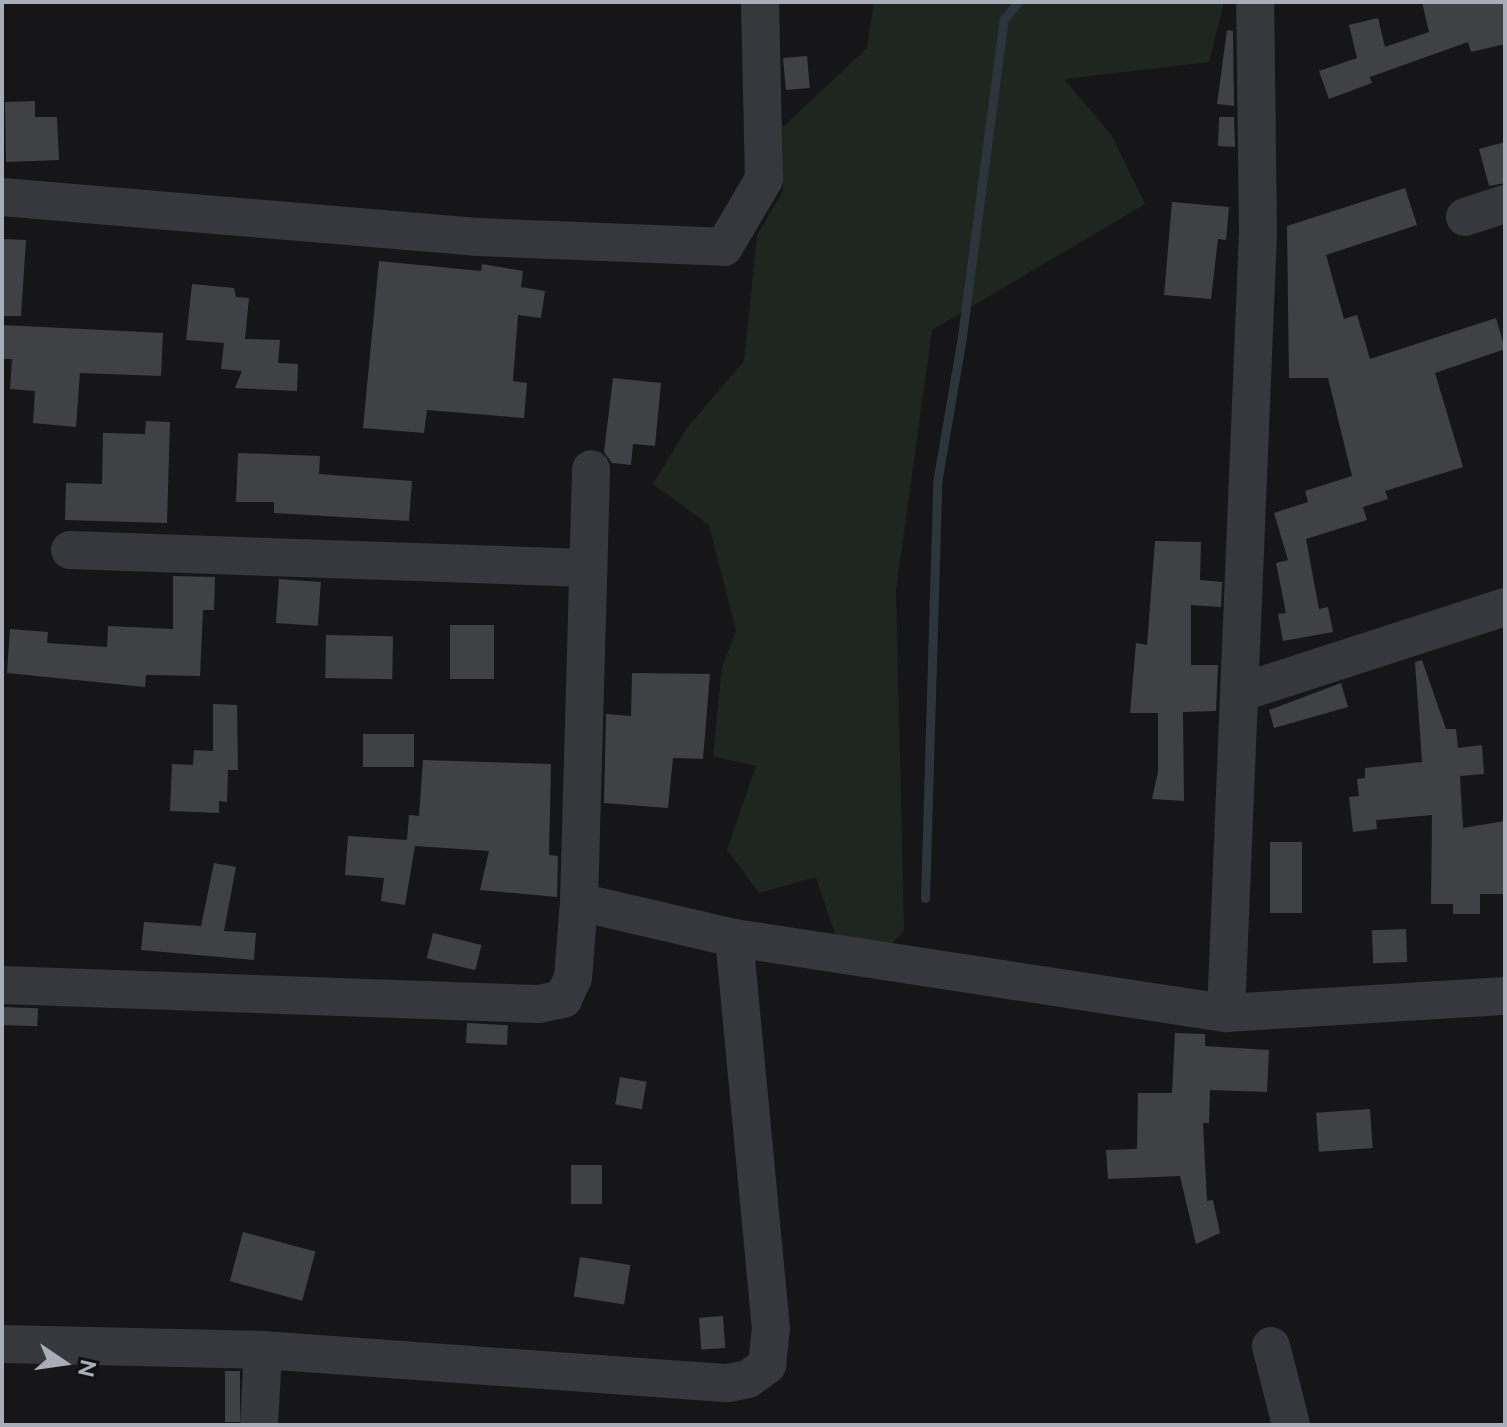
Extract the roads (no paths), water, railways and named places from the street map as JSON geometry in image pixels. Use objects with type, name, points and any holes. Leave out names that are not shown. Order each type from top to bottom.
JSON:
[{"type":"street","points":[[2,197],[479,237],[724,247],[764,179],[760,2]]},
{"type":"street","points":[[1226,1013],[1242,692],[1258,234],[1255,2]]},
{"type":"street","points":[[1465,217],[1505,204]]},
{"type":"street","points":[[2,985],[554,1003],[571,988],[579,902],[591,469]]},
{"type":"street","points":[[70,550],[587,568]]},
{"type":"street","points":[[1242,692],[1505,607]]},
{"type":"street","points":[[579,902],[734,938],[1226,1013],[1505,996]]},
{"type":"street","points":[[2,1344],[263,1350],[728,1383],[748,1379],[767,1365],[771,1329],[734,938]]},
{"type":"street","points":[[1271,1346],[1291,1425]]},
{"type":"street","points":[[259,1425],[263,1350]]},
{"type":"waterway","points":[[925,898],[937,483],[962,336],[1004,19],[1018,2]]}]
